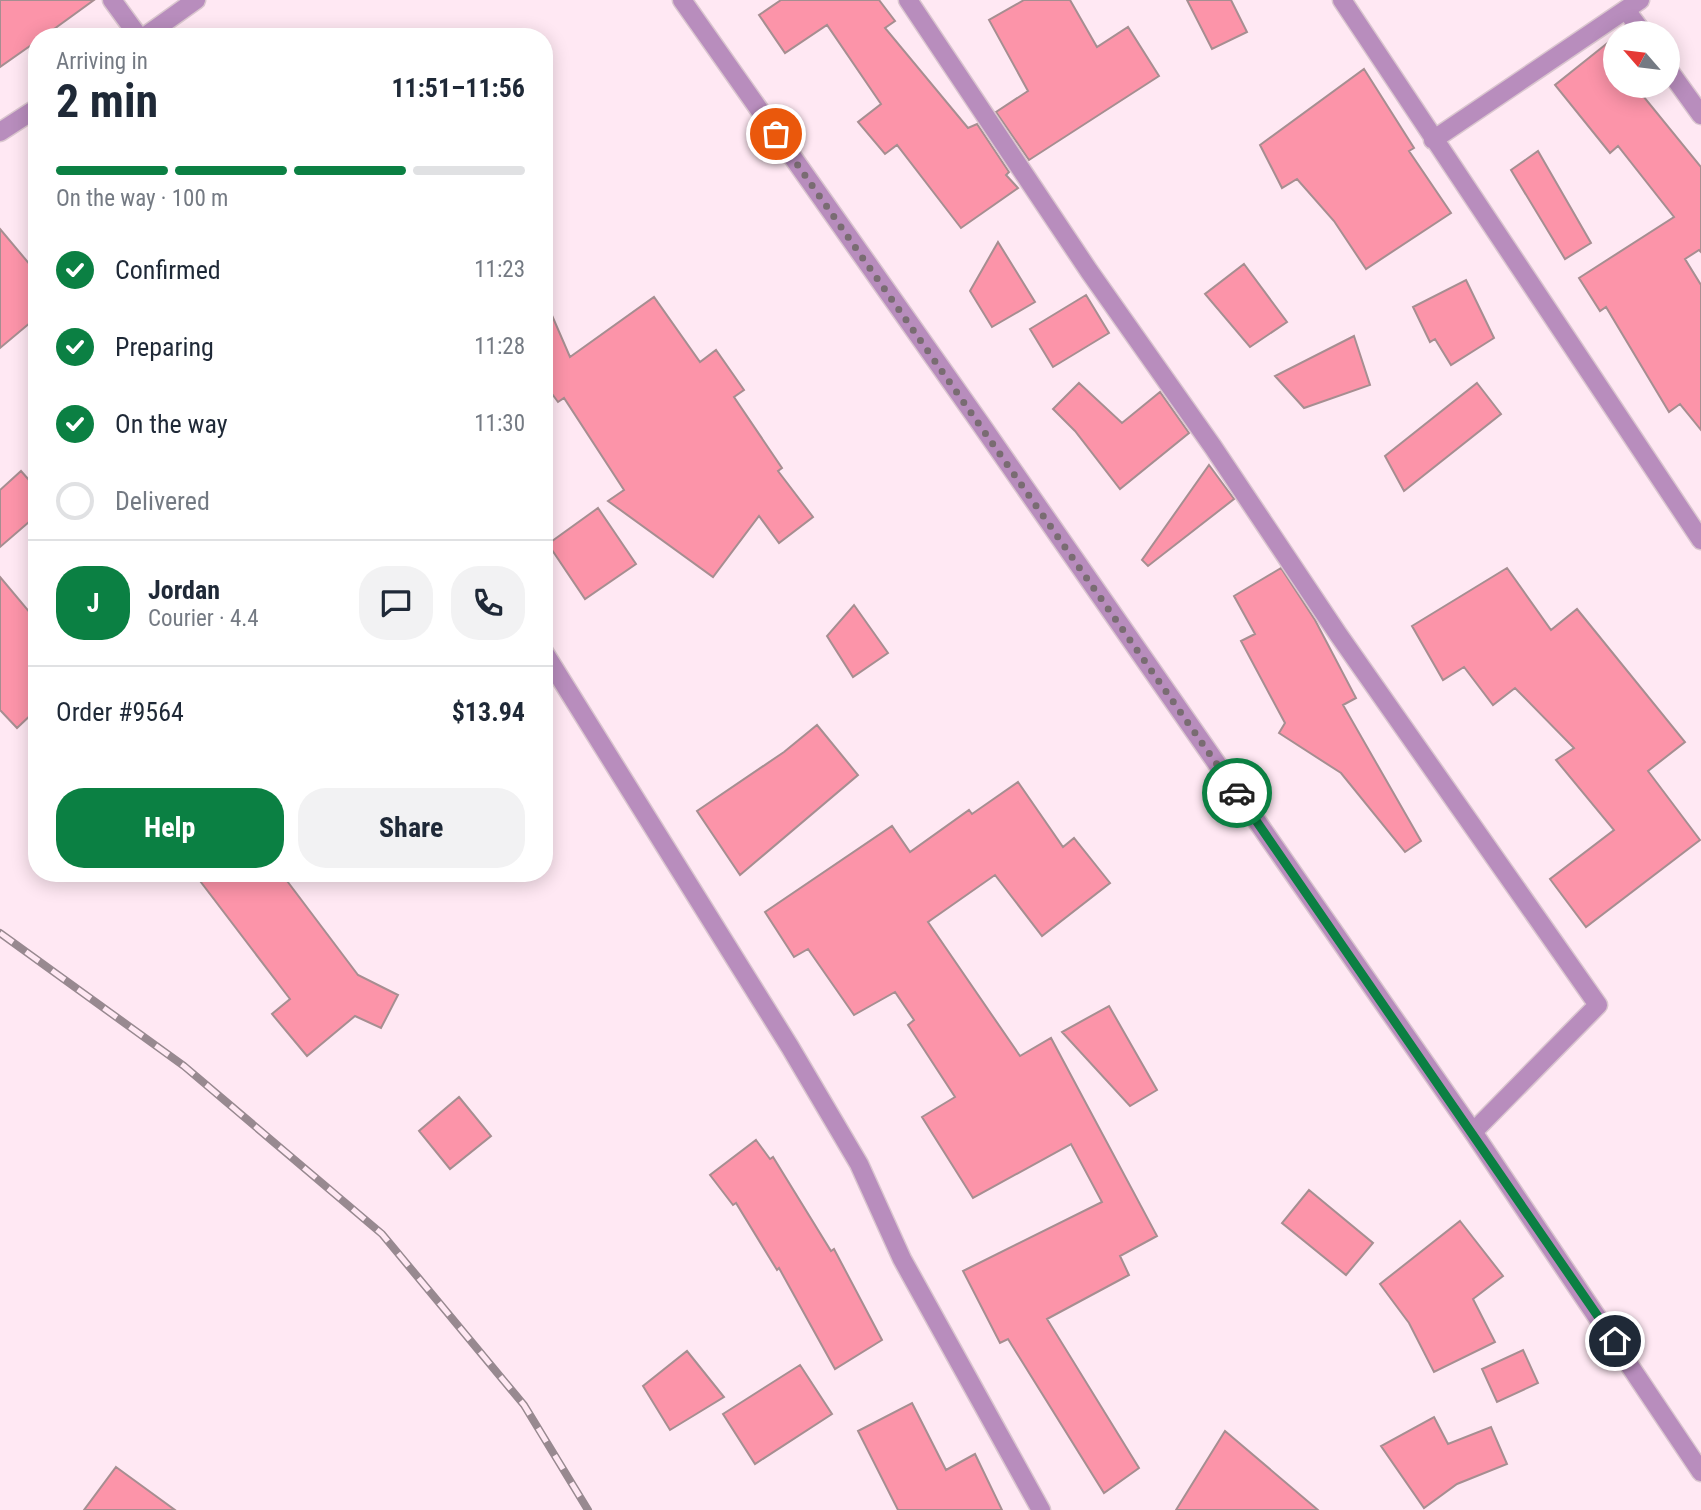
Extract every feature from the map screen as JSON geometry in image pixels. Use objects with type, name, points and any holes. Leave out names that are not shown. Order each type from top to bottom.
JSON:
[{"type":"street","points":[[112,0],[135,28]]},
{"type":"street","points":[[155,28],[196,0]]},
{"type":"street","points":[[682,0],[988,434],[1473,1132],[1701,1472]]},
{"type":"street","points":[[908,0],[1088,271],[1213,447],[1338,634],[1598,1005],[1473,1132]]},
{"type":"street","points":[[1342,0],[1701,540]]},
{"type":"street","points":[[1433,140],[1633,5]]},
{"type":"street","points":[[1680,85],[1701,115]]},
{"type":"street","points":[[0,132],[28,114]]},
{"type":"street","points":[[553,667],[790,1047],[859,1164],[902,1259],[1041,1510]]},
{"type":"building","points":[[0,0],[94,0],[55,28],[28,28],[28,47],[0,67]]},
{"type":"building","points":[[781,0],[879,0],[895,21],[885,28],[968,128],[977,124],[1009,172],[1006,175],[1018,188],[961,228],[897,145],[885,154],[858,122],[881,104],[827,25],[785,53],[759,15]]},
{"type":"building","points":[[1024,0],[1070,0],[1097,47],[1128,27],[1159,76],[1029,160],[996,112],[1028,91],[989,20]]},
{"type":"building","points":[[1187,0],[1231,0],[1247,32],[1212,49]]},
{"type":"building","points":[[1603,47],[1603,98],[1645,98],[1701,167],[1701,252],[1699,250],[1685,259],[1701,285],[1701,430],[1680,404],[1669,412],[1606,307],[1600,311],[1579,278],[1674,217],[1618,146],[1610,153],[1555,85]]},
{"type":"building","points":[[1364,69],[1414,148],[1409,151],[1451,213],[1366,269],[1334,221],[1297,179],[1282,188],[1260,145]]},
{"type":"building","points":[[1538,151],[1591,243],[1565,259],[1511,170]]},
{"type":"building","points":[[0,229],[28,262],[28,325],[0,348]]},
{"type":"building","points":[[998,242],[1035,302],[992,327],[970,291]]},
{"type":"building","points":[[1244,264],[1287,322],[1250,347],[1205,294]]},
{"type":"building","points":[[1466,280],[1494,338],[1451,365],[1435,339],[1430,342],[1413,307]]},
{"type":"building","points":[[1086,295],[1109,333],[1053,367],[1030,329]]},
{"type":"building","points":[[654,297],[700,362],[716,350],[744,390],[734,397],[782,468],[778,471],[813,517],[779,543],[759,516],[713,577],[608,501],[624,490],[564,398],[558,402],[553,395],[553,318],[570,357]]},
{"type":"building","points":[[1354,336],[1370,385],[1304,408],[1275,376]]},
{"type":"building","points":[[1079,383],[1122,423],[1160,392],[1189,433],[1120,489],[1075,431],[1053,409]]},
{"type":"building","points":[[1477,383],[1501,414],[1404,491],[1385,456]]},
{"type":"building","points":[[1209,465],[1234,499],[1148,566],[1142,560]]},
{"type":"building","points":[[21,471],[28,479],[28,523],[0,547],[0,490]]},
{"type":"building","points":[[598,508],[636,564],[585,599],[553,551],[553,540]]},
{"type":"building","points":[[1281,568],[1315,620],[1356,698],[1343,705],[1421,841],[1405,852],[1341,773],[1279,733],[1285,723],[1241,641],[1255,634],[1234,596]]},
{"type":"building","points":[[1507,568],[1551,630],[1577,609],[1685,742],[1648,771],[1700,840],[1586,927],[1550,879],[1614,830],[1556,760],[1574,748],[1515,688],[1493,705],[1464,667],[1443,680],[1412,626]]},
{"type":"building","points":[[0,577],[28,610],[28,718],[17,728],[0,710]]},
{"type":"building","points":[[854,605],[888,653],[853,677],[827,636]]},
{"type":"building","points":[[817,725],[858,775],[740,875],[697,811],[784,752]]},
{"type":"building","points":[[1018,782],[1063,847],[1074,838],[1110,883],[1042,936],[995,875],[928,922],[1020,1056],[1051,1038],[1157,1236],[1120,1256],[1129,1275],[1047,1319],[1139,1468],[1104,1493],[1008,1339],[1000,1343],[963,1271],[1102,1202],[1071,1144],[973,1198],[922,1117],[955,1097],[908,1025],[914,1020],[895,992],[854,1015],[808,949],[794,957],[765,912],[892,826],[910,852],[969,810],[972,814]]},
{"type":"building","points":[[201,882],[288,882],[358,975],[398,995],[381,1028],[355,1016],[307,1056],[272,1014],[290,999]]},
{"type":"building","points":[[1109,1006],[1157,1090],[1130,1106],[1062,1032]]},
{"type":"building","points":[[459,1097],[491,1136],[450,1169],[419,1131]]},
{"type":"building","points":[[756,1140],[770,1159],[773,1157],[831,1251],[834,1249],[882,1340],[835,1369],[779,1268],[777,1270],[736,1203],[733,1205],[710,1175]]},
{"type":"building","points":[[1309,1190],[1373,1243],[1346,1275],[1282,1223]]},
{"type":"building","points":[[1460,1221],[1503,1276],[1473,1299],[1495,1342],[1434,1372],[1409,1323],[1380,1284]]},
{"type":"building","points":[[1523,1350],[1538,1383],[1497,1402],[1482,1369]]},
{"type":"building","points":[[687,1351],[724,1397],[670,1430],[643,1386]]},
{"type":"building","points":[[800,1365],[832,1414],[755,1464],[723,1414]]},
{"type":"building","points":[[912,1403],[946,1470],[975,1454],[1002,1510],[898,1510],[858,1431]]},
{"type":"building","points":[[1434,1417],[1448,1444],[1491,1427],[1507,1464],[1457,1484],[1424,1508],[1381,1446]]},
{"type":"building","points":[[1225,1431],[1318,1510],[1176,1510]]},
{"type":"building","points":[[116,1467],[175,1510],[84,1510]]},
{"type":"railway","points":[[0,933],[184,1066],[382,1234],[524,1405],[588,1510]]},
{"type":"way so far","points":[[776,134],[1237,793]]},
{"type":"route","points":[[1237,793],[1615,1341]]}]
